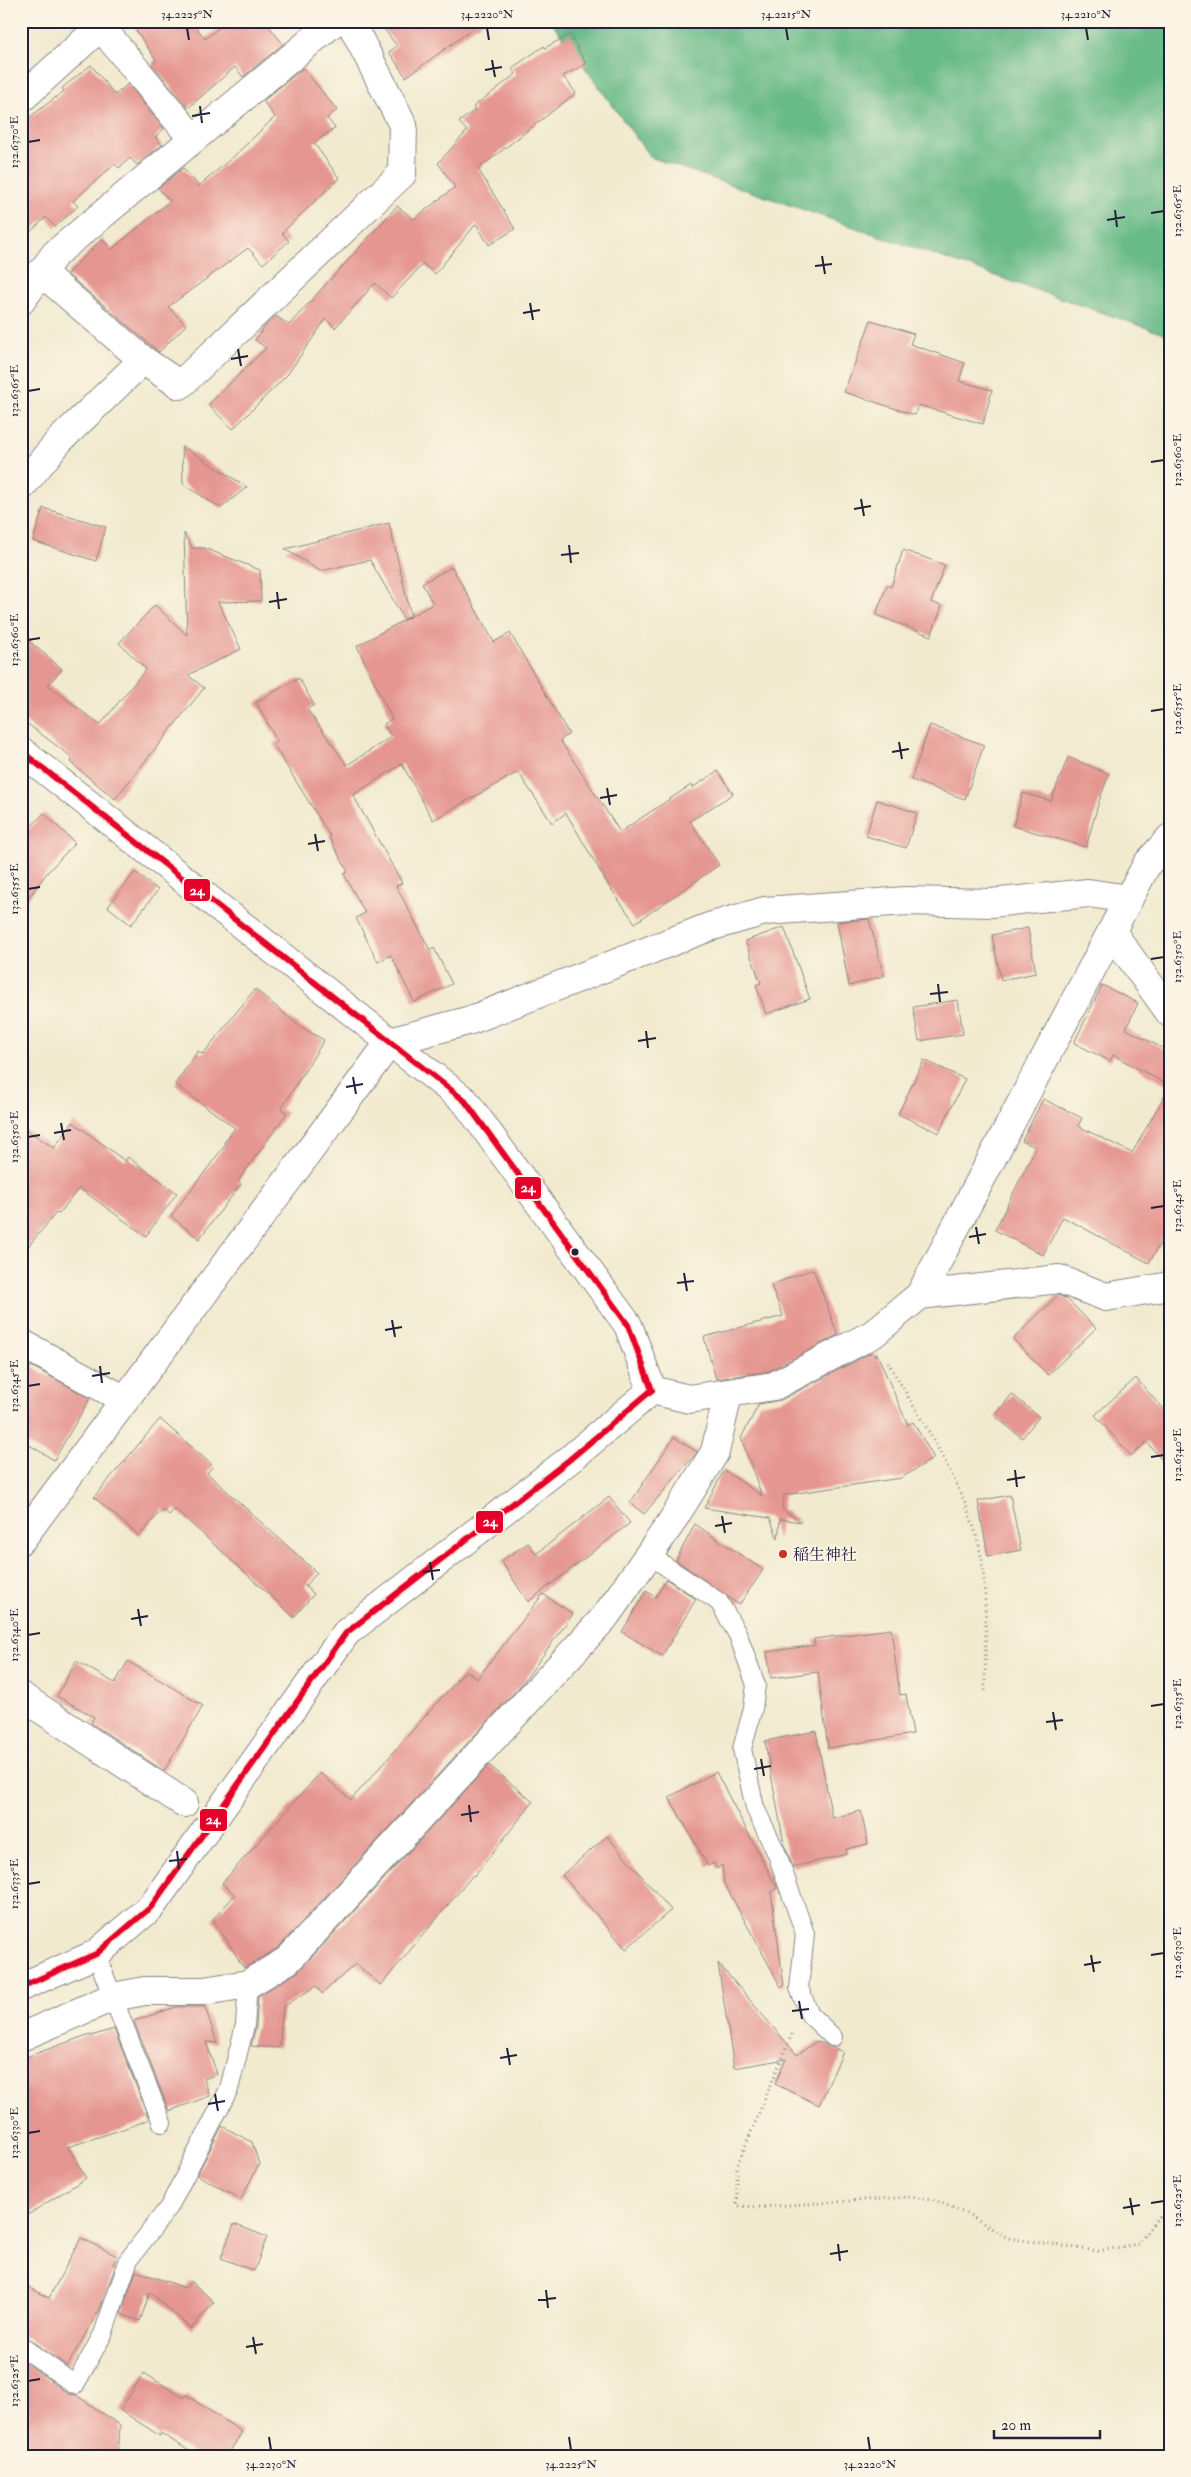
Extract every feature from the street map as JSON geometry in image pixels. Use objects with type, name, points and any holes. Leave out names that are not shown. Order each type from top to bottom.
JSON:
[{"type":"street","points":[[21,301],[55,254],[335,21]]},
{"type":"street","points":[[42,272],[143,360],[180,385],[402,174],[403,125],[350,21]]},
{"type":"street","points":[[21,99],[98,24],[193,139]]},
{"type":"street","points":[[21,487],[59,441],[143,360]]},
{"type":"street","points":[[21,751],[465,1101],[628,1325],[652,1390]]},
{"type":"street","points":[[652,1390],[690,1399],[774,1386],[873,1334],[920,1295],[1147,864],[1170,838]]},
{"type":"street","points":[[21,1540],[390,1042],[471,1020],[709,927],[765,911],[906,901],[991,903],[1088,893],[1129,899]]},
{"type":"street","points":[[1112,932],[1170,1013]]},
{"type":"street","points":[[920,1295],[1059,1280],[1106,1297],[1164,1287],[1170,1289]]},
{"type":"street","points":[[21,1343],[125,1400]]},
{"type":"street","points":[[21,1988],[96,1954],[151,1907],[346,1633],[569,1460],[652,1390]]},
{"type":"street","points":[[21,2038],[113,1997],[145,1991],[204,1991],[248,1984],[288,1960],[606,1617],[649,1555],[715,1452],[728,1394]]},
{"type":"street","points":[[21,1696],[184,1803]]},
{"type":"lane","points":[[649,1555],[719,1602],[738,1635],[756,1685],[754,1708],[742,1749],[756,1808],[777,1854],[805,1934],[799,1988],[810,2014],[833,2037]]},
{"type":"lane","points":[[96,1954],[162,2123]]},
{"type":"lane","points":[[21,2346],[75,2385],[103,2334],[129,2259],[169,2207],[228,2089],[245,2026],[248,1984]]},
{"type":"path","points":[[873,1334],[961,1492],[978,1540],[984,1583],[985,1694]]},
{"type":"path","points":[[806,2002],[737,2166],[737,2206],[760,2207],[908,2197],[932,2199],[972,2216],[1008,2238],[1098,2251],[1138,2244],[1155,2221],[1170,2206]]},
{"type":"green space","points":[[551,21],[1170,21],[1170,336],[650,157]]},
{"type":"building","points":[[130,21],[192,21],[205,39],[227,21],[265,21],[283,44],[243,77],[235,67],[188,108],[152,64],[156,60]]},
{"type":"building","points":[[378,21],[484,21],[406,77],[389,52],[397,46]]},
{"type":"building","points":[[570,34],[586,64],[563,76],[576,93],[478,169],[515,229],[489,245],[476,224],[435,274],[423,264],[391,298],[375,283],[335,328],[326,319],[287,375],[233,429],[208,405],[266,348],[255,340],[266,325],[276,316],[289,325],[397,206],[414,219],[455,187],[438,163],[467,131],[459,122],[475,110],[473,107],[516,74],[512,68],[544,46],[545,48]]},
{"type":"building","points":[[91,65],[115,95],[128,84],[164,129],[155,137],[162,145],[137,165],[130,158],[119,168],[115,164],[73,201],[78,206],[55,227],[46,217],[21,241],[21,124],[64,91],[62,88]]},
{"type":"building","points":[[303,68],[337,110],[327,118],[335,128],[314,143],[339,178],[282,233],[289,241],[263,264],[248,248],[168,307],[186,325],[159,352],[67,274],[102,239],[112,249],[170,201],[158,188],[183,168],[199,186],[234,156],[275,117],[263,101]]},
{"type":"building","points":[[871,320],[914,334],[910,344],[965,363],[959,381],[992,390],[983,424],[918,405],[915,415],[844,392]]},
{"type":"building","points":[[182,446],[247,487],[221,508],[183,484]]},
{"type":"building","points":[[43,508],[106,527],[96,561],[33,541]]},
{"type":"building","points":[[389,523],[411,616],[404,619],[370,560],[320,571],[285,549]]},
{"type":"building","points":[[184,533],[192,548],[204,548],[260,570],[261,601],[218,602],[241,649],[188,675],[204,688],[115,799],[70,762],[73,758],[21,719],[21,634],[62,669],[48,685],[100,725],[146,669],[119,643],[155,605],[187,635]]},
{"type":"building","points":[[903,550],[945,565],[931,602],[942,606],[931,636],[876,615],[887,585],[891,587]]},
{"type":"building","points":[[452,567],[494,642],[510,633],[569,734],[560,740],[620,832],[691,785],[692,788],[718,771],[733,794],[690,821],[719,865],[635,923],[609,886],[566,813],[552,823],[518,772],[433,820],[402,764],[353,795],[402,883],[396,886],[430,950],[434,948],[452,984],[414,1002],[391,955],[378,962],[356,918],[365,913],[344,874],[348,872],[330,836],[273,744],[277,741],[256,702],[299,678],[314,705],[307,709],[347,765],[391,737],[384,724],[392,719],[357,646],[433,604],[422,583]]},
{"type":"building","points":[[930,725],[984,745],[965,799],[911,780]]},
{"type":"building","points":[[1068,757],[1109,774],[1086,847],[1013,826],[1023,793],[1051,801]]},
{"type":"building","points":[[877,800],[917,813],[906,848],[866,836]]},
{"type":"building","points":[[44,813],[75,843],[46,874],[21,908],[21,837]]},
{"type":"building","points":[[135,872],[158,890],[131,925],[108,907]]},
{"type":"building","points":[[869,919],[884,976],[849,986],[837,922]]},
{"type":"building","points":[[784,927],[810,999],[766,1014],[756,985],[761,983],[745,941]]},
{"type":"building","points":[[1028,928],[1036,973],[1001,980],[992,935]]},
{"type":"building","points":[[1102,985],[1138,1003],[1126,1029],[1170,1052],[1170,1086],[1113,1055],[1110,1061],[1074,1043]]},
{"type":"building","points":[[255,989],[298,1025],[324,1040],[281,1109],[287,1113],[238,1181],[241,1184],[199,1239],[171,1216],[226,1144],[224,1143],[235,1128],[175,1084],[198,1051],[203,1054]]},
{"type":"building","points":[[958,1000],[963,1034],[919,1041],[913,1007]]},
{"type":"building","points":[[924,1060],[965,1079],[939,1133],[898,1114]]},
{"type":"building","points":[[1170,1086],[1170,1226],[1149,1263],[1063,1217],[1043,1255],[995,1230],[1036,1147],[1022,1141],[1043,1099],[1082,1118],[1078,1126],[1132,1153]]},
{"type":"building","points":[[73,1122],[125,1161],[128,1157],[177,1193],[146,1236],[79,1188],[59,1214],[56,1213],[21,1255],[21,1126],[54,1148]]},
{"type":"building","points":[[813,1269],[838,1335],[769,1371],[716,1379],[704,1337],[783,1316],[771,1285]]},
{"type":"building","points":[[1058,1295],[1067,1299],[1096,1328],[1048,1375],[1013,1339]]},
{"type":"building","points":[[872,1352],[874,1356],[877,1354],[908,1425],[913,1422],[934,1458],[901,1478],[784,1495],[782,1509],[801,1522],[780,1519],[778,1539],[770,1518],[704,1508],[724,1470],[762,1496],[741,1438],[759,1404],[781,1400]]},
{"type":"building","points":[[31,1366],[90,1398],[54,1460],[21,1440],[21,1383]]},
{"type":"building","points":[[1136,1378],[1170,1417],[1170,1470],[1147,1442],[1131,1456],[1095,1415]]},
{"type":"building","points":[[1012,1394],[1039,1417],[1022,1438],[995,1416]]},
{"type":"building","points":[[160,1419],[213,1466],[207,1473],[317,1573],[305,1586],[314,1594],[294,1617],[175,1509],[169,1515],[163,1509],[139,1536],[94,1497]]},
{"type":"building","points":[[674,1437],[697,1452],[644,1514],[630,1503]]},
{"type":"building","points":[[1010,1495],[1021,1550],[988,1556],[978,1501]]},
{"type":"building","points":[[609,1497],[630,1523],[528,1602],[501,1561],[528,1543],[536,1554]]},
{"type":"building","points":[[695,1524],[763,1570],[739,1605],[676,1560]]},
{"type":"building","points":[[666,1579],[696,1599],[662,1656],[622,1632],[646,1591],[656,1597]]},
{"type":"building","points":[[543,1594],[573,1614],[522,1684],[278,1948],[244,1968],[213,1919],[235,1895],[222,1883],[320,1773],[351,1800],[466,1670],[477,1679]]},
{"type":"building","points":[[891,1629],[900,1695],[906,1694],[913,1734],[828,1748],[818,1672],[771,1678],[767,1652],[815,1645],[814,1639]]},
{"type":"building","points":[[76,1661],[115,1683],[128,1661],[203,1706],[164,1771],[91,1723],[94,1717],[57,1696]]},
{"type":"building","points":[[816,1731],[832,1818],[861,1811],[868,1844],[846,1849],[847,1854],[793,1867],[784,1844],[765,1741]]},
{"type":"building","points":[[489,1765],[533,1802],[474,1876],[381,1985],[355,1964],[322,1994],[316,1986],[283,2007],[279,2048],[251,2046],[256,2026],[258,1996],[299,1971]]},
{"type":"building","points":[[716,1772],[777,1888],[771,1892],[784,1986],[781,1987],[724,1883],[722,1865],[717,1869],[714,1863],[708,1866],[669,1797]]},
{"type":"building","points":[[607,1836],[671,1910],[626,1949],[562,1875]]},
{"type":"building","points":[[718,1963],[797,2055],[817,2041],[843,2052],[819,2105],[775,2084],[786,2059],[734,2068]]},
{"type":"building","points":[[176,2007],[205,2007],[217,2043],[206,2042],[217,2074],[204,2079],[210,2096],[169,2111],[134,2021]]},
{"type":"building","points":[[114,2029],[149,2119],[68,2147],[86,2178],[21,2219],[21,2059],[90,2034],[91,2036]]},
{"type":"building","points":[[222,2126],[252,2142],[259,2164],[241,2199],[197,2175]]},
{"type":"building","points":[[234,2224],[267,2237],[254,2271],[221,2258]]},
{"type":"building","points":[[81,2238],[117,2256],[113,2264],[116,2265],[100,2309],[67,2366],[27,2337],[21,2336],[21,2283],[49,2298]]},
{"type":"building","points":[[136,2271],[186,2288],[191,2281],[214,2302],[191,2329],[150,2292],[140,2321],[121,2314]]},
{"type":"building","points":[[21,2359],[69,2394],[76,2395],[120,2425],[118,2456],[21,2456]]},
{"type":"building","points":[[144,2373],[184,2398],[186,2395],[242,2432],[227,2456],[197,2456],[161,2433],[160,2436],[120,2410]]},
{"type":"transit line","name":"24","points":[[21,751],[465,1101],[628,1325],[652,1390],[569,1460],[346,1633],[151,1907],[96,1954],[21,1987]]},
{"type":"place","name":"稲生神社","points":[[783,1554]]}]
